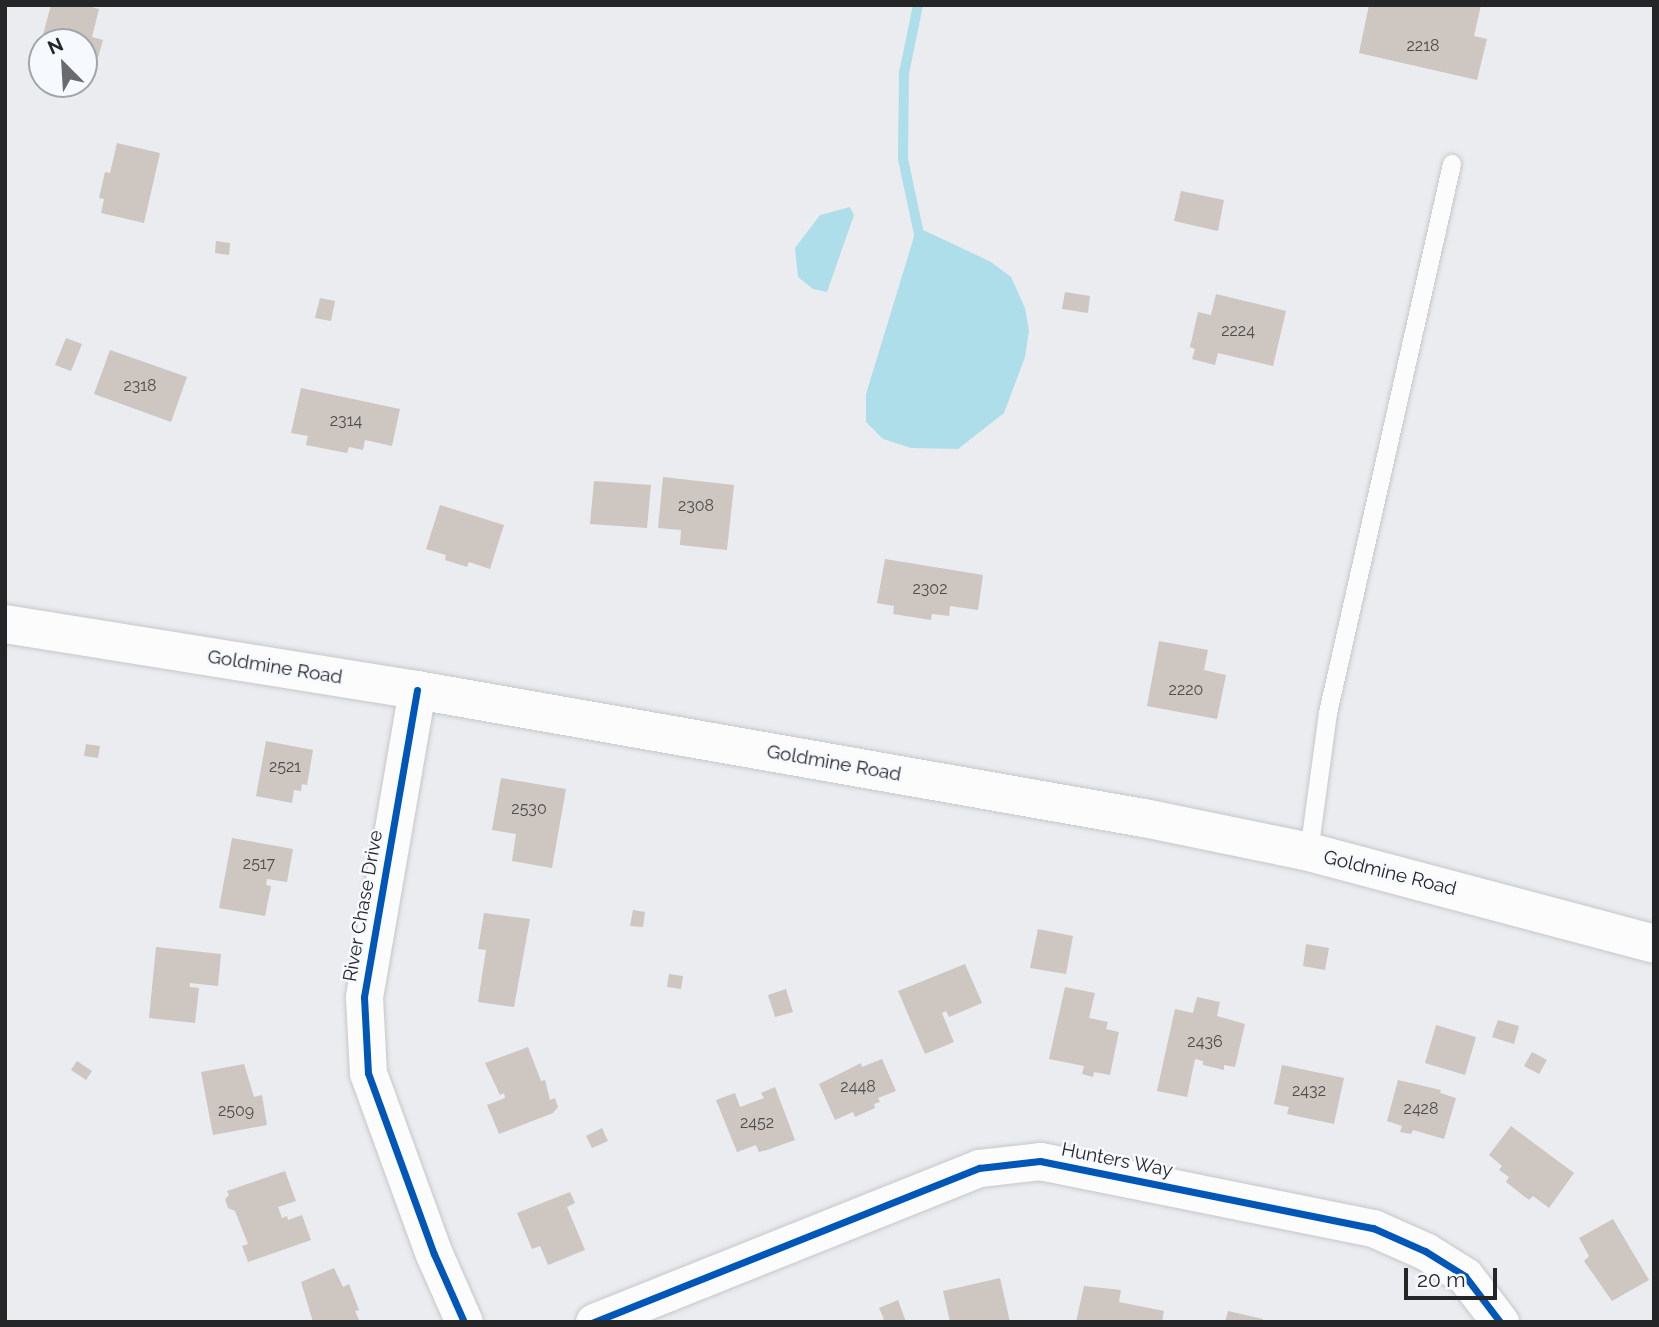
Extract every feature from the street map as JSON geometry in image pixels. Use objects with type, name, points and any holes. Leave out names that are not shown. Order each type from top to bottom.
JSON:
[{"type":"main road","name":"Goldmine Road","points":[[5,624],[417,690],[1144,818],[1309,852],[1654,944]]},
{"type":"street","name":"River Chase Drive","points":[[417,690],[364,997],[368,1073],[434,1254],[464,1322]]},
{"type":"street","name":"Hunters Way","points":[[594,1322],[979,1168],[1040,1161],[1373,1228],[1425,1251],[1465,1276],[1500,1322]]},
{"type":"lane","points":[[1309,852],[1328,713],[1452,164]]},
{"type":"water","points":[[850,207],[854,215],[827,292],[813,289],[798,277],[795,248],[820,215]]},
{"type":"water","points":[[917,227],[991,262],[1011,277],[1025,308],[1029,331],[1025,357],[1004,413],[958,449],[911,448],[883,439],[866,422],[866,394]]},
{"type":"building","points":[[51,5],[84,5],[99,9],[94,28],[45,28]]},
{"type":"building","points":[[1369,5],[1481,5],[1474,36],[1487,39],[1477,80],[1359,53]]},
{"type":"building","points":[[98,39],[103,40],[98,58]]},
{"type":"building","points":[[117,143],[160,153],[144,223],[101,213],[104,199],[99,198],[105,172],[110,173]]},
{"type":"building","points":[[1181,191],[1224,200],[1218,231],[1174,221]]},
{"type":"building","points":[[216,241],[230,243],[229,255],[215,253]]},
{"type":"building","points":[[1065,292],[1090,296],[1088,313],[1062,309]]},
{"type":"building","points":[[1216,294],[1286,311],[1273,366],[1218,353],[1215,365],[1192,359],[1195,349],[1190,347],[1198,312],[1211,315]]},
{"type":"building","points":[[320,298],[335,301],[331,321],[315,318]]},
{"type":"building","points":[[66,338],[82,344],[71,371],[55,365]]},
{"type":"building","points":[[110,350],[187,377],[171,422],[94,394]]},
{"type":"building","points":[[301,388],[400,409],[392,446],[365,440],[363,450],[349,447],[347,453],[306,445],[308,436],[291,433]]},
{"type":"building","points":[[663,477],[734,485],[727,550],[680,545],[681,530],[658,528]]},
{"type":"building","points":[[594,481],[651,485],[647,528],[590,524]]},
{"type":"building","points":[[440,505],[504,525],[490,569],[469,562],[467,567],[445,560],[446,555],[426,549]]},
{"type":"building","points":[[885,559],[983,575],[978,610],[950,606],[949,616],[932,614],[931,620],[893,614],[894,606],[877,603]]},
{"type":"building","points":[[1159,641],[1208,650],[1204,670],[1226,675],[1217,719],[1147,706]]},
{"type":"building","points":[[266,741],[313,750],[307,785],[302,784],[301,791],[294,790],[292,803],[256,796]]},
{"type":"building","points":[[86,744],[100,746],[98,758],[84,756]]},
{"type":"building","points":[[501,778],[566,789],[552,868],[512,861],[516,834],[492,830]]},
{"type":"building","points":[[232,838],[293,849],[287,882],[267,879],[266,885],[271,886],[265,916],[219,908]]},
{"type":"building","points":[[633,910],[645,912],[643,927],[630,926]]},
{"type":"building","points":[[484,913],[530,919],[514,1007],[478,1002],[486,950],[478,949]]},
{"type":"building","points":[[1038,929],[1073,936],[1066,974],[1030,968]]},
{"type":"building","points":[[1306,944],[1329,948],[1325,970],[1303,966]]},
{"type":"building","points":[[156,947],[221,954],[218,986],[190,983],[190,987],[199,988],[195,1023],[149,1018]]},
{"type":"building","points":[[965,964],[982,1003],[949,1017],[946,1011],[942,1013],[954,1042],[925,1054],[898,991]]},
{"type":"building","points":[[669,974],[683,976],[681,989],[667,987]]},
{"type":"building","points":[[1065,987],[1095,993],[1089,1018],[1108,1022],[1106,1029],[1119,1032],[1110,1075],[1094,1072],[1093,1077],[1082,1074],[1084,1066],[1049,1059]]},
{"type":"building","points":[[786,989],[793,1012],[775,1017],[768,995]]},
{"type":"building","points":[[1197,997],[1220,1002],[1217,1016],[1245,1024],[1235,1067],[1224,1065],[1224,1070],[1203,1065],[1203,1061],[1195,1059],[1187,1097],[1157,1091],[1175,1009],[1193,1013]]},
{"type":"building","points":[[1498,1020],[1519,1026],[1514,1044],[1492,1037]]},
{"type":"building","points":[[1436,1025],[1476,1037],[1465,1075],[1425,1063]]},
{"type":"building","points":[[528,1047],[541,1081],[545,1080],[550,1100],[555,1098],[558,1107],[553,1113],[499,1134],[487,1105],[505,1098],[504,1093],[500,1095],[485,1063]]},
{"type":"building","points":[[1532,1052],[1547,1060],[1539,1074],[1524,1066]]},
{"type":"building","points":[[882,1059],[896,1091],[878,1098],[880,1102],[874,1104],[875,1108],[855,1117],[853,1112],[835,1120],[819,1084],[861,1063],[862,1067]]},
{"type":"building","points":[[77,1061],[92,1071],[86,1080],[71,1070]]},
{"type":"building","points":[[244,1064],[254,1097],[262,1095],[267,1125],[213,1135],[201,1072]]},
{"type":"building","points":[[1282,1065],[1344,1078],[1334,1124],[1287,1114],[1289,1107],[1274,1104]]},
{"type":"building","points":[[1398,1080],[1441,1090],[1440,1093],[1456,1098],[1444,1139],[1413,1130],[1411,1134],[1400,1132],[1402,1126],[1387,1121]]},
{"type":"building","points":[[775,1087],[795,1140],[759,1152],[756,1145],[737,1152],[716,1100],[735,1093],[740,1107],[764,1098],[761,1093]]},
{"type":"building","points":[[1511,1126],[1574,1173],[1549,1208],[1533,1196],[1529,1200],[1506,1182],[1509,1177],[1499,1170],[1502,1166],[1489,1155]]},
{"type":"building","points":[[602,1128],[608,1141],[592,1148],[586,1136]]},
{"type":"building","points":[[285,1171],[296,1201],[278,1207],[282,1218],[287,1216],[288,1220],[302,1215],[311,1240],[248,1262],[242,1246],[248,1244],[235,1211],[228,1208],[225,1199],[229,1195],[227,1191]]},
{"type":"building","points":[[570,1192],[575,1203],[567,1207],[585,1250],[548,1265],[540,1246],[532,1249],[517,1213]]},
{"type":"building","points":[[1613,1219],[1649,1280],[1612,1301],[1584,1261],[1589,1256],[1579,1238]]},
{"type":"building","points":[[334,1268],[343,1287],[349,1284],[359,1310],[355,1311],[360,1322],[313,1322],[301,1282]]},
{"type":"building","points":[[1000,1278],[1010,1322],[950,1322],[943,1291]]},
{"type":"building","points":[[1084,1286],[1121,1290],[1119,1302],[1164,1311],[1162,1322],[1076,1322]]},
{"type":"building","points":[[898,1300],[906,1322],[878,1322],[884,1319],[879,1308]]},
{"type":"building","points":[[1228,1311],[1263,1319],[1262,1322],[1225,1322]]},
{"type":"waterway","points":[[918,5],[904,73],[903,159],[920,239]]},
{"type":"cycle path","points":[[417,690],[364,997],[368,1073],[434,1254],[464,1322]]},
{"type":"cycle path","points":[[594,1322],[979,1168],[1040,1161],[1373,1228],[1425,1251],[1465,1276],[1500,1322]]}]
